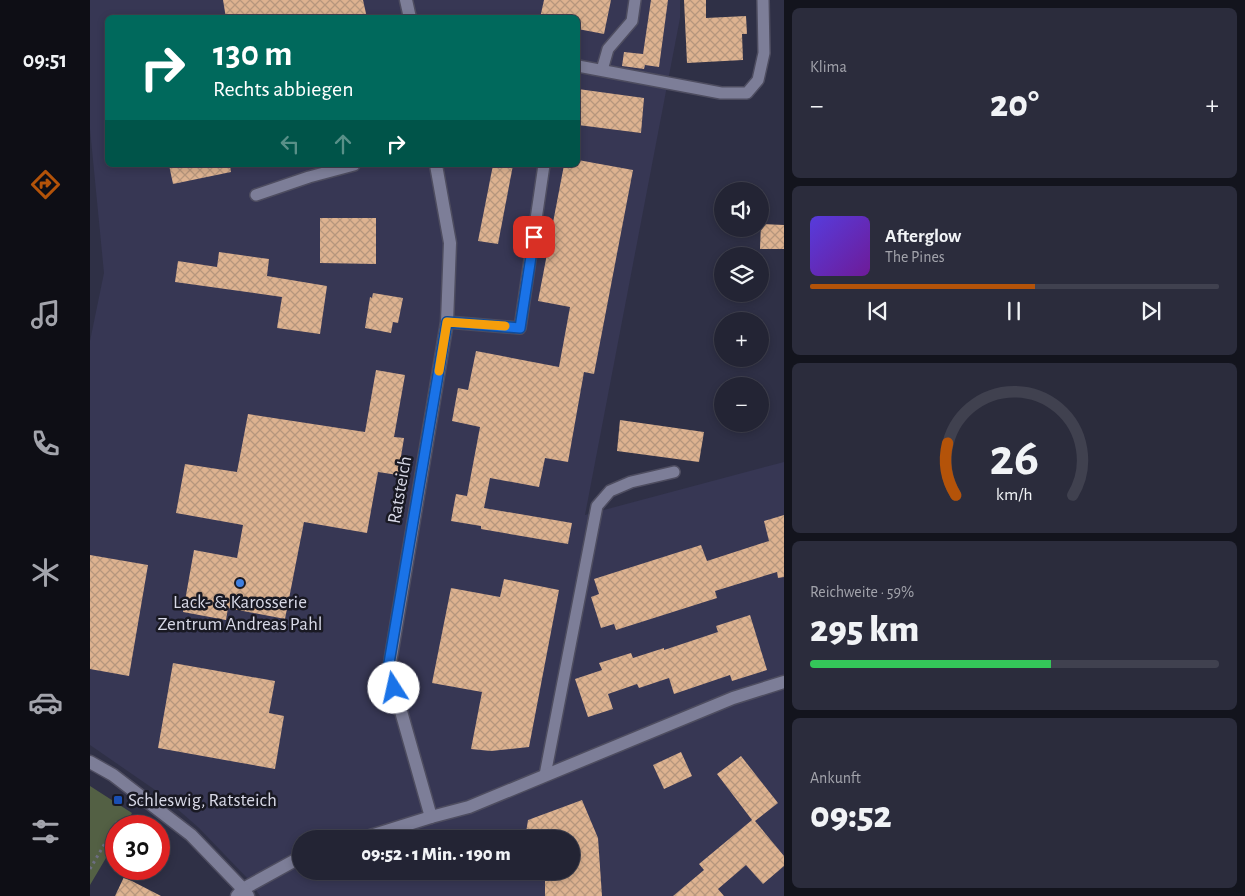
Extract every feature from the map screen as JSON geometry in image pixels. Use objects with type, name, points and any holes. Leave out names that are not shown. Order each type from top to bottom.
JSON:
[{"type":"street","points":[[406,0],[409,15]]},
{"type":"street","name":"Ratsteich","points":[[431,817],[388,669],[447,322],[450,243],[436,167]]},
{"type":"street","points":[[390,830],[469,808],[732,698],[784,682]]},
{"type":"street","points":[[90,762],[113,775],[191,835],[243,894],[292,863]]},
{"type":"lane","points":[[602,70],[608,49],[632,21],[635,0]]},
{"type":"lane","points":[[580,66],[722,93],[747,93],[758,80],[764,53],[763,0]]},
{"type":"lane","points":[[256,195],[309,177],[346,167]]},
{"type":"lane","points":[[447,322],[520,328],[544,167]]},
{"type":"lane","points":[[545,775],[597,506],[610,490],[631,482],[674,472]]},
{"type":"path","points":[[90,869],[105,843]]},
{"type":"shaded area","points":[[90,0],[680,0],[680,18],[585,515],[784,462],[784,896],[260,896],[250,881],[199,828],[158,792],[90,745],[90,341],[104,273],[90,129]]},
{"type":"green space","points":[[90,786],[132,813],[131,815],[105,815],[105,860],[90,885]]},
{"type":"building","points":[[223,0],[363,0],[366,15],[226,15]]},
{"type":"building","points":[[544,0],[611,0],[604,34],[580,29],[580,15],[541,15]]},
{"type":"building","points":[[651,0],[668,0],[659,67],[645,65],[644,69],[622,66],[624,52],[643,54]]},
{"type":"building","points":[[684,0],[706,0],[706,18],[746,16],[747,34],[742,34],[743,60],[687,63]]},
{"type":"building","points":[[580,89],[644,98],[641,133],[580,125]]},
{"type":"building","points":[[580,160],[633,170],[594,374],[584,372],[568,462],[545,458],[539,487],[490,478],[484,508],[572,523],[568,544],[481,529],[481,526],[451,521],[456,494],[467,496],[480,427],[452,421],[458,388],[468,390],[476,351],[559,367],[570,307],[538,301],[564,167],[580,167]]},
{"type":"building","points":[[169,167],[230,167],[231,172],[173,184]]},
{"type":"building","points":[[493,167],[513,167],[498,244],[478,241]]},
{"type":"building","points":[[320,218],[376,218],[376,264],[320,263]]},
{"type":"building","points":[[769,224],[784,225],[784,249],[760,247],[760,237],[769,237]]},
{"type":"building","points":[[219,252],[269,259],[267,276],[327,286],[320,334],[277,328],[282,297],[175,282],[178,261],[217,267]]},
{"type":"building","points":[[373,293],[403,298],[398,323],[393,322],[391,333],[365,328],[370,297],[372,298]]},
{"type":"building","points":[[376,370],[405,375],[394,437],[404,438],[398,475],[378,472],[367,533],[304,522],[285,619],[228,608],[226,620],[183,612],[194,550],[237,558],[243,525],[176,513],[185,464],[237,472],[248,414],[365,432]]},
{"type":"building","points":[[620,420],[704,432],[699,462],[617,451]]},
{"type":"building","points":[[784,515],[784,577],[778,578],[777,572],[715,591],[717,598],[616,630],[614,624],[601,628],[591,597],[599,594],[594,579],[701,545],[707,561],[769,541],[764,521]]},
{"type":"building","points":[[90,555],[148,565],[129,676],[90,669]]},
{"type":"building","points":[[504,579],[559,590],[529,747],[491,751],[471,749],[482,692],[432,683],[451,588],[500,597]]},
{"type":"building","points":[[750,615],[767,670],[732,681],[730,675],[674,694],[669,678],[639,688],[637,684],[608,694],[613,709],[588,717],[575,679],[602,670],[599,663],[631,653],[633,658],[664,648],[664,650],[718,632],[716,626]]},
{"type":"building","points":[[173,663],[275,681],[269,713],[284,716],[275,769],[158,748]]},
{"type":"building","points":[[681,752],[692,776],[664,789],[653,765]]},
{"type":"building","points":[[741,756],[778,803],[755,821],[784,856],[784,866],[763,884],[746,865],[718,889],[724,896],[673,896],[704,870],[699,864],[752,820],[717,774]]},
{"type":"building","points":[[582,800],[598,838],[602,896],[545,896],[545,880],[580,880],[580,830],[526,830],[528,820]]},
{"type":"building","points":[[123,880],[130,880],[161,896],[115,896]]},
{"type":"slow traffic","points":[[439,371],[447,322],[505,326]]},
{"type":"place","name":"Lack- & Karosserie Zentrum Andreas Pahl","points":[[240,583]]},
{"type":"place","name":"Schleswig, Ratsteich","points":[[118,800]]},
{"type":"route","points":[[394,688],[388,669],[447,322],[520,328],[534,237]]}]
